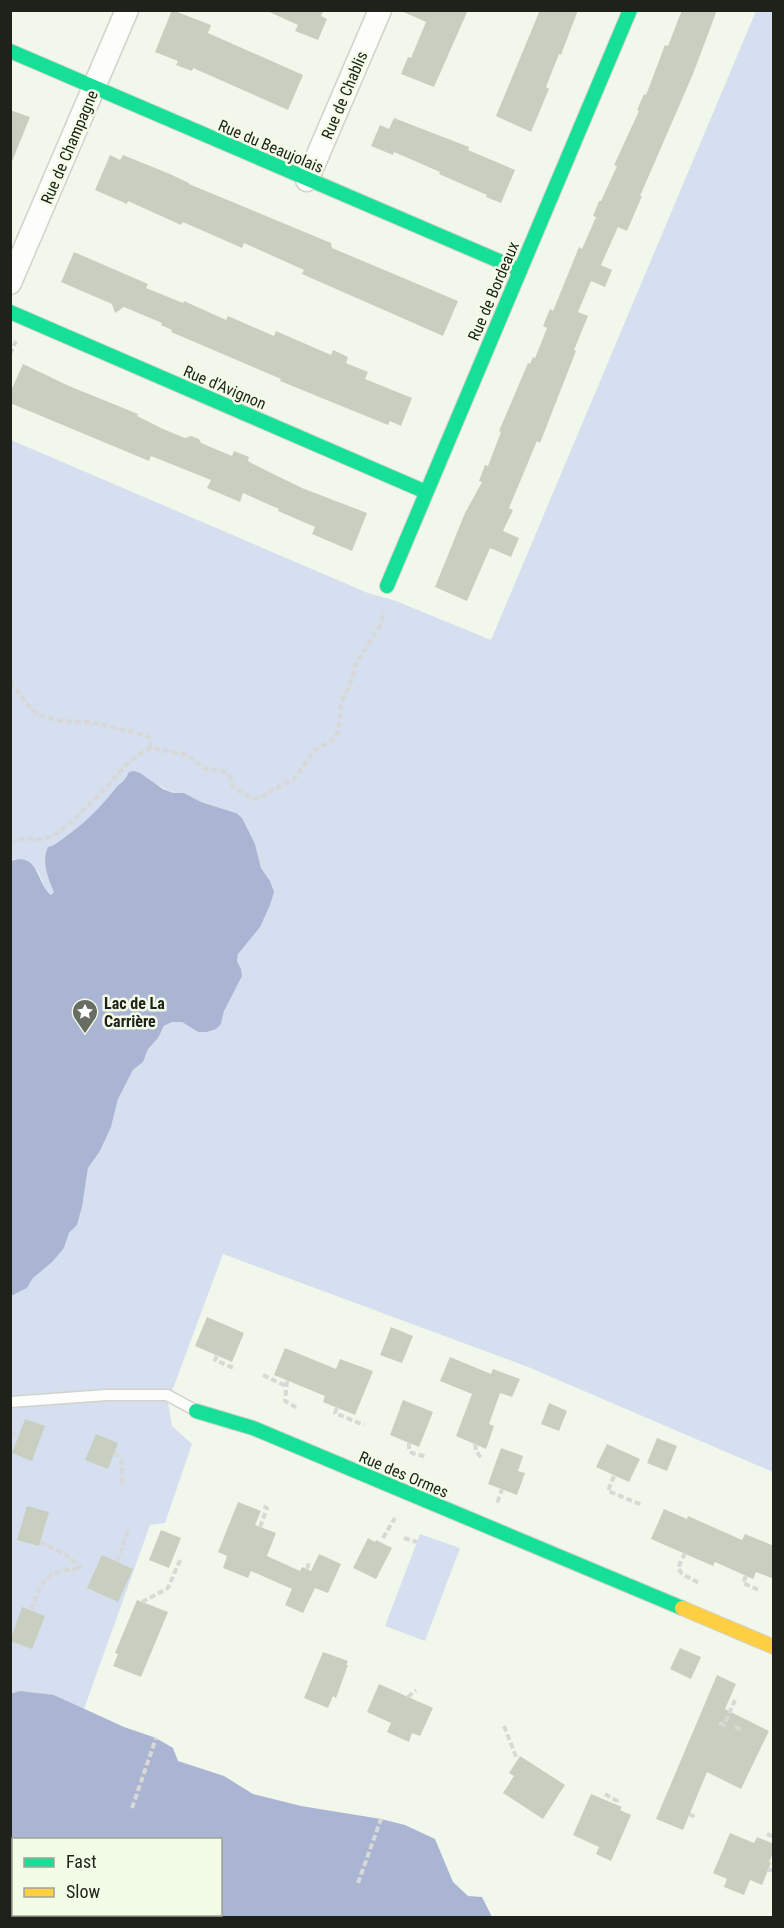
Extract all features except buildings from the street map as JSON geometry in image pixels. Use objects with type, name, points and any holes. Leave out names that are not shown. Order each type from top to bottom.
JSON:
[{"type":"street","name":"Rue de Champagne","points":[[10,283],[127,10]]},
{"type":"street","name":"Rue de Chablis","points":[[308,180],[380,10]]},
{"type":"street","name":"Rue de Bordeaux","points":[[387,586],[630,10]]},
{"type":"street","name":"Rue du Beaujolais","points":[[10,51],[520,270]]},
{"type":"street","name":"Rue d'Avignon","points":[[10,312],[426,492]]},
{"type":"street","name":"Rue des Ormes","points":[[196,1411],[253,1428],[774,1647]]},
{"type":"lane","name":"Rue des Ormes","points":[[10,1402],[107,1395],[167,1395],[196,1411]]},
{"type":"path","points":[[10,843],[24,838],[44,840],[58,832],[74,820],[132,759],[151,748],[187,755],[204,768],[229,774],[233,786],[253,799],[267,795],[273,789],[294,779],[315,750],[334,739],[338,732],[342,704],[353,677],[355,665],[381,624],[387,586]]},
{"type":"path","points":[[10,682],[32,709],[41,716],[60,721],[90,722],[139,733],[149,738],[151,748]]},
{"type":"path","points":[[217,1356],[215,1360],[236,1369]]},
{"type":"path","points":[[263,1376],[287,1383],[285,1401],[297,1408]]},
{"type":"path","points":[[337,1408],[335,1413],[364,1425]]},
{"type":"path","points":[[10,1433],[19,1436]]},
{"type":"path","points":[[409,1443],[409,1450],[412,1453],[427,1457]]},
{"type":"path","points":[[475,1444],[476,1451],[482,1459]]},
{"type":"path","points":[[115,1452],[122,1462],[122,1486]]},
{"type":"path","points":[[614,1476],[608,1491],[642,1506]]},
{"type":"path","points":[[502,1489],[498,1501],[506,1504]]},
{"type":"path","points":[[260,1527],[267,1508],[261,1505]]},
{"type":"path","points":[[383,1538],[395,1518]]},
{"type":"path","points":[[117,1562],[128,1531]]},
{"type":"path","points":[[404,1538],[417,1542]]},
{"type":"path","points":[[31,1611],[38,1588],[47,1577],[59,1571],[81,1569],[66,1555],[40,1542]]},
{"type":"path","points":[[685,1553],[678,1568],[682,1574],[699,1583]]},
{"type":"path","points":[[142,1602],[168,1588],[181,1558]]},
{"type":"path","points":[[307,1569],[309,1562]]},
{"type":"path","points":[[746,1576],[743,1582],[759,1590]]},
{"type":"path","points":[[408,1696],[416,1690]]},
{"type":"path","points":[[719,1723],[724,1725],[735,1700]]},
{"type":"path","points":[[504,1726],[517,1759]]},
{"type":"path","points":[[735,1727],[743,1730]]},
{"type":"path","points":[[132,1808],[156,1738]]},
{"type":"path","points":[[605,1794],[617,1801],[616,1805]]},
{"type":"path","points":[[689,1815],[695,1817]]},
{"type":"path","points":[[358,1882],[381,1819]]},
{"type":"path","points":[[767,1834],[774,1837]]},
{"type":"shaded area","points":[[756,11],[773,11],[773,1472],[528,1367],[223,1254],[168,1402],[172,1426],[192,1444],[165,1523],[150,1525],[84,1709],[54,1695],[11,1694],[11,1296],[27,1288],[33,1278],[64,1248],[69,1233],[77,1225],[88,1168],[100,1151],[111,1127],[118,1099],[133,1070],[143,1062],[148,1049],[164,1027],[172,1022],[182,1022],[198,1032],[221,1024],[241,969],[237,961],[238,954],[270,905],[270,881],[261,868],[255,844],[236,813],[201,802],[184,793],[173,793],[129,772],[87,820],[48,847],[45,864],[54,892],[51,895],[46,892],[38,871],[15,859],[11,861],[11,440],[368,593],[396,601],[491,640]]},
{"type":"shaded area","points":[[420,1534],[460,1548],[425,1641],[385,1626]]},
{"type":"water","name":"Lac de La Carrière","points":[[134,771],[163,789],[173,793],[184,793],[201,802],[236,813],[242,818],[255,844],[261,868],[274,892],[260,927],[238,954],[237,961],[242,976],[224,1011],[221,1024],[216,1029],[207,1032],[198,1032],[182,1022],[172,1022],[164,1026],[158,1038],[148,1049],[143,1062],[133,1070],[118,1099],[111,1127],[100,1151],[88,1168],[77,1225],[69,1233],[64,1248],[33,1278],[27,1288],[11,1296],[11,861],[20,859],[32,865],[51,895],[54,892],[45,864],[48,847],[87,820],[129,772]]},
{"type":"water","points":[[20,1691],[54,1695],[124,1727],[156,1738],[173,1748],[178,1761],[224,1776],[253,1794],[301,1806],[381,1819],[405,1825],[435,1839],[453,1882],[468,1896],[482,1897],[492,1917],[11,1917],[10,1694]]},
{"type":"traffic: fast","points":[[387,586],[630,10]]},
{"type":"traffic: fast","points":[[10,51],[520,270]]},
{"type":"traffic: fast","points":[[10,312],[426,492]]},
{"type":"traffic: fast","points":[[196,1411],[253,1428],[682,1608]]},
{"type":"traffic: slow","points":[[682,1608],[774,1647]]},
{"type":"place","name":"Lac de La Carrière","points":[[85,1035]]}]
